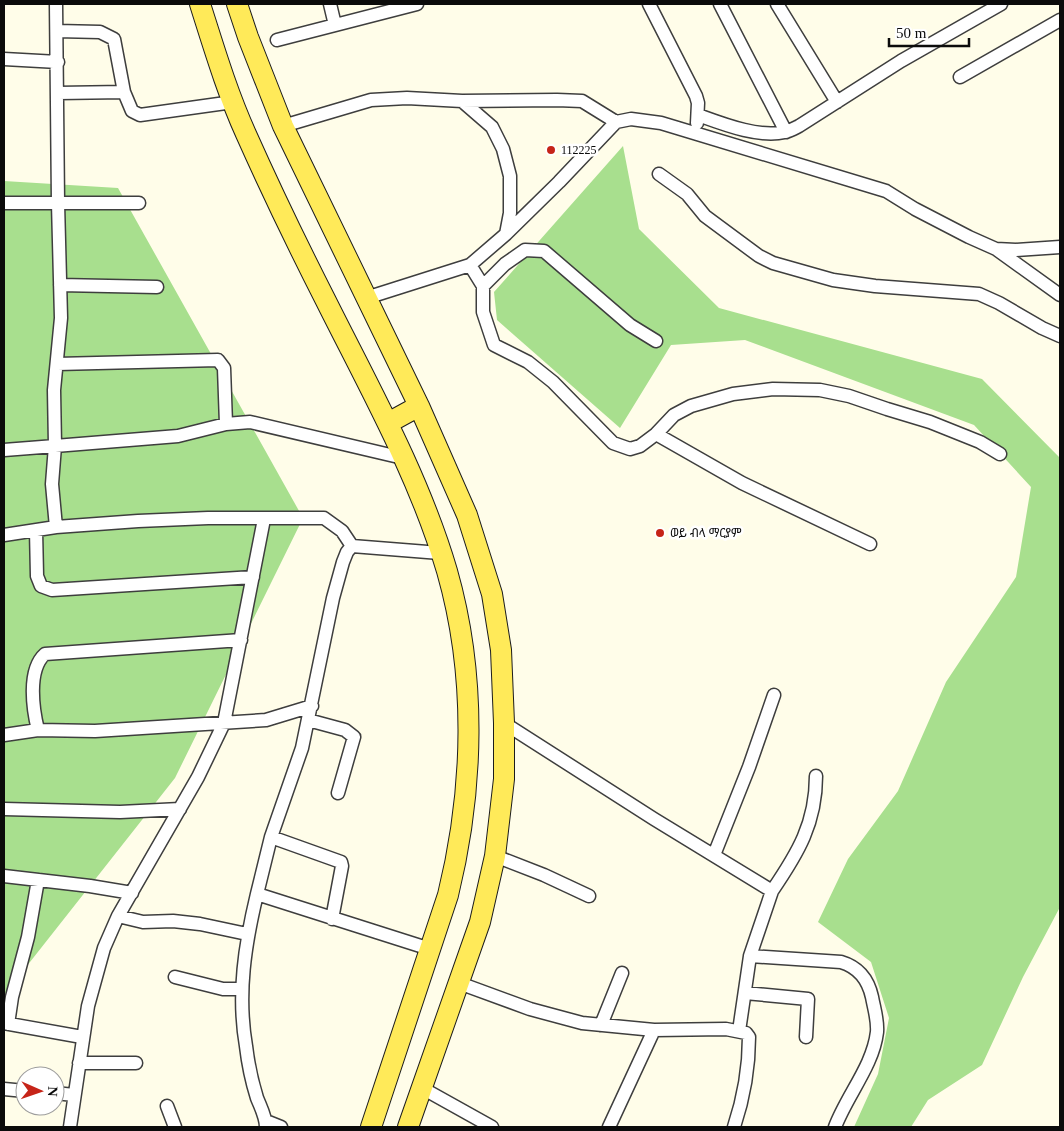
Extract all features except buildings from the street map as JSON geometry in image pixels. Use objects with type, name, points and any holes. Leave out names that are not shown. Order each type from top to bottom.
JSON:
[{"type":"main road","points":[[200,4],[221,71],[246,134],[320,289],[388,423],[426,511],[446,570],[461,634],[468,709],[468,764],[463,822],[455,868],[448,895],[371,1127]]},
{"type":"main road","points":[[238,4],[248,37],[283,126],[419,406],[467,515],[492,594],[501,650],[504,778],[495,856],[480,922],[408,1127]]},
{"type":"main road","points":[[388,423],[419,406]]},
{"type":"street","points":[[56,4],[61,318],[54,390],[56,446],[52,484],[56,527]]},
{"type":"street","points":[[330,4],[336,25]]},
{"type":"street","points":[[277,40],[417,4]]},
{"type":"street","points":[[649,4],[696,96],[698,115],[696,132]]},
{"type":"street","points":[[720,4],[786,132]]},
{"type":"street","points":[[777,4],[837,102]]},
{"type":"street","points":[[698,115],[732,127],[769,133],[786,132],[799,126],[901,62],[1000,4]]},
{"type":"street","points":[[960,77],[1060,20]]},
{"type":"street","points":[[57,31],[100,32],[114,39],[124,92],[132,111],[140,115],[233,102]]},
{"type":"street","points":[[4,59],[58,62]]},
{"type":"street","points":[[58,93],[124,92]]},
{"type":"street","points":[[283,126],[371,100],[408,98],[462,101],[557,100],[582,102],[616,122]]},
{"type":"street","points":[[462,101],[492,127],[503,149],[510,176],[510,213],[506,234]]},
{"type":"street","points":[[366,298],[470,265],[506,234],[616,122],[631,119],[661,122],[886,191],[915,209],[969,237],[996,248],[1060,295]]},
{"type":"street","points":[[660,174],[687,194],[705,216],[759,256],[773,263],[833,280],[875,286],[979,294],[1060,336]]},
{"type":"street","points":[[4,203],[139,203]]},
{"type":"street","points":[[996,248],[1016,250],[1060,247]]},
{"type":"street","points":[[483,286],[505,264],[525,250],[544,251],[630,326],[656,341]]},
{"type":"street","points":[[470,265],[483,286],[483,312],[494,345],[528,362],[553,382],[613,443],[630,449],[640,446],[656,434],[674,414],[691,406],[733,394],[773,389],[820,390],[849,396],[930,422],[980,442],[1000,454]]},
{"type":"street","points":[[60,285],[157,286]]},
{"type":"street","points":[[57,364],[218,360],[224,368],[226,424]]},
{"type":"street","points":[[4,450],[178,436],[226,424],[250,422],[403,458]]},
{"type":"street","points":[[656,434],[742,483],[870,544]]},
{"type":"street","points":[[4,535],[56,527],[156,520],[324,518],[342,531],[352,546]]},
{"type":"street","points":[[70,1127],[78,1063],[88,1006],[104,948],[118,916],[198,778],[224,723],[264,519]]},
{"type":"street","points":[[36,530],[37,576],[41,586],[52,590],[253,576]]},
{"type":"street","points":[[352,546],[440,553]]},
{"type":"street","points":[[280,1127],[266,1124],[257,1096],[246,1045],[242,989],[247,934],[271,837],[302,748],[333,598],[343,562],[352,546]]},
{"type":"street","points":[[38,730],[33,709],[34,677],[40,658],[45,654],[241,640]]},
{"type":"street","points":[[714,856],[742,785],[774,694]]},
{"type":"street","points":[[4,735],[38,730],[95,731],[266,720],[312,706]]},
{"type":"street","points":[[308,720],[345,730],[354,737],[338,793]]},
{"type":"street","points":[[504,723],[654,819],[772,891]]},
{"type":"street","points":[[739,1031],[750,956],[772,891],[795,858],[807,830],[816,794],[816,776]]},
{"type":"street","points":[[4,809],[120,812],[180,809]]},
{"type":"street","points":[[271,837],[341,862],[342,866],[332,918]]},
{"type":"street","points":[[495,856],[544,875],[589,896]]},
{"type":"street","points":[[4,876],[132,893]]},
{"type":"street","points":[[38,880],[28,937],[6,1023],[82,1038]]},
{"type":"street","points":[[257,894],[430,949]]},
{"type":"street","points":[[118,916],[144,922],[173,921],[200,924],[247,934]]},
{"type":"street","points":[[750,956],[841,962],[852,966],[860,972],[868,986],[877,1018],[877,1031],[872,1054],[840,1113],[835,1127]]},
{"type":"street","points":[[601,1025],[622,973]]},
{"type":"street","points":[[174,977],[223,989],[242,989]]},
{"type":"street","points":[[459,983],[530,1009],[582,1023],[654,1030],[726,1029],[746,1033],[749,1037],[749,1051],[744,1098],[734,1127]]},
{"type":"street","points":[[745,993],[808,999],[806,1037]]},
{"type":"street","points":[[609,1127],[654,1030]]},
{"type":"street","points":[[78,1063],[136,1063]]},
{"type":"street","points":[[422,1088],[488,1126]]},
{"type":"street","points":[[65,1094],[74,1095]]},
{"type":"street","points":[[167,1106],[175,1127]]},
{"type":"green space","points":[[623,146],[639,229],[719,308],[982,379],[1060,458],[1060,907],[1023,977],[982,1065],[928,1100],[911,1127],[854,1127],[878,1074],[889,1018],[871,962],[818,922],[848,859],[898,791],[946,682],[1016,577],[1031,487],[974,425],[745,340],[671,345],[620,428],[497,320],[494,292]]},
{"type":"green space","points":[[4,181],[118,188],[303,518],[175,778],[4,995]]},
{"type":"place","name":"112225","points":[[551,150]]},
{"type":"place","name":"ወይ ብላ ማርያም","points":[[660,533]]}]
